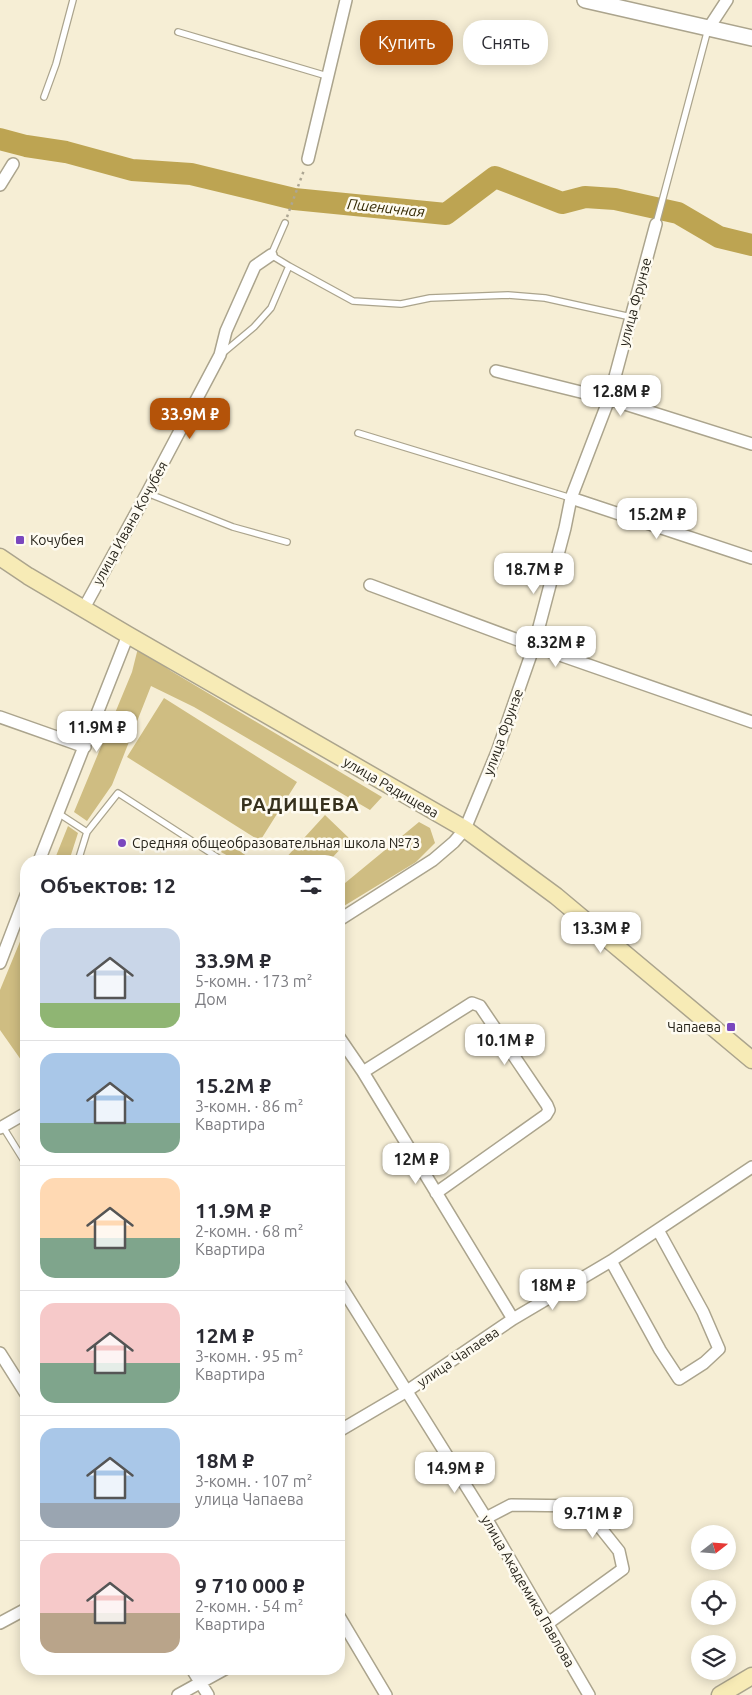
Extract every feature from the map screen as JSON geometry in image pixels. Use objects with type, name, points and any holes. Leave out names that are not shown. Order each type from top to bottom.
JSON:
[{"type":"main road","name":"улица Радищева","points":[[0,557],[28,576],[128,635],[465,829],[556,896],[752,1060]]},
{"type":"main road","points":[[720,1695],[752,1676]]},
{"type":"street","points":[[308,159],[346,0]]},
{"type":"street","points":[[585,0],[752,38]]},
{"type":"street","points":[[708,28],[727,0]]},
{"type":"street","points":[[0,186],[13,164]]},
{"type":"street","name":"улица Фрунзе","points":[[345,916],[433,860],[454,842],[465,829],[497,752],[534,646],[571,498],[609,399],[656,224]]},
{"type":"street","name":"улица Ивана Кочубея","points":[[84,608],[220,354],[226,330],[254,266],[271,255]]},
{"type":"street","points":[[496,371],[609,399],[752,444]]},
{"type":"street","points":[[571,498],[752,558]]},
{"type":"street","points":[[370,585],[534,646],[752,722]]},
{"type":"street","points":[[41,855],[128,635]]},
{"type":"street","points":[[0,718],[85,747]]},
{"type":"street","points":[[0,964],[20,911]]},
{"type":"street","points":[[363,1072],[472,1004],[476,1004],[480,1006],[547,1105],[549,1110],[546,1115],[436,1193]]},
{"type":"street","points":[[345,1046],[363,1072],[513,1319]]},
{"type":"street","points":[[1,1127],[20,1116]]},
{"type":"street","name":"улица Чапаева","points":[[345,1427],[407,1391],[513,1319],[611,1261],[752,1167]]},
{"type":"street","points":[[611,1261],[678,1379],[704,1363],[719,1349],[703,1312],[658,1230]]},
{"type":"street","name":"улица Академика Павлова","points":[[345,1293],[486,1518],[589,1695]]},
{"type":"street","points":[[0,1353],[20,1385]]},
{"type":"street","points":[[486,1518],[511,1505],[583,1506],[619,1551],[623,1570],[548,1624]]},
{"type":"street","points":[[0,1623],[20,1612]]},
{"type":"street","points":[[345,1626],[386,1695]]},
{"type":"street","points":[[196,1675],[208,1695]]},
{"type":"street","points":[[178,1695],[213,1675]]},
{"type":"lane","points":[[44,97],[58,56],[73,0]]},
{"type":"lane","points":[[656,224],[708,28]]},
{"type":"lane","points":[[178,32],[327,76]]},
{"type":"lane","points":[[285,223],[271,255],[353,300],[401,304],[430,298],[508,295],[545,298],[631,316]]},
{"type":"lane","points":[[220,354],[254,327],[271,308],[289,266]]},
{"type":"lane","points":[[358,433],[571,498]]},
{"type":"lane","points":[[147,493],[234,527],[287,542]]},
{"type":"lane","points":[[80,855],[87,832],[118,793],[214,855]]},
{"type":"lane","points":[[58,813],[87,832]]},
{"type":"lane","points":[[1,1127],[20,1155]]},
{"type":"path","points":[[285,223],[308,159]]},
{"type":"shaded area","points":[[138,648],[171,671],[382,797],[370,810],[194,707],[151,686],[112,785],[87,821],[74,812],[132,672]]},
{"type":"shaded area","points":[[164,698],[297,782],[260,841],[127,757]]},
{"type":"shaded area","points":[[325,815],[350,839],[335,855],[288,855]]},
{"type":"shaded area","points":[[419,822],[430,828],[435,843],[416,862],[345,905],[345,883]]},
{"type":"shaded area","points":[[68,826],[78,833],[71,855],[56,855]]},
{"type":"shaded area","points":[[228,843],[245,855],[226,855],[221,852]]},
{"type":"shaded area","points":[[20,942],[20,1058],[0,1030],[0,990]]},
{"type":"waterway","name":"Пшеничная","points":[[0,139],[26,146],[66,152],[132,170],[191,174],[294,199],[446,214],[495,177],[562,203],[585,197],[615,199],[678,213],[719,237],[752,245]]},
{"type":"place","name":"Кочубея","points":[[20,540]]},
{"type":"place","name":"Средняя общеобразовательная школа №73","points":[[122,843]]},
{"type":"place","name":"Чапаева","points":[[731,1027]]},
{"type":"district","name":"РАДИЩЕВА","points":[[300,804]]}]
